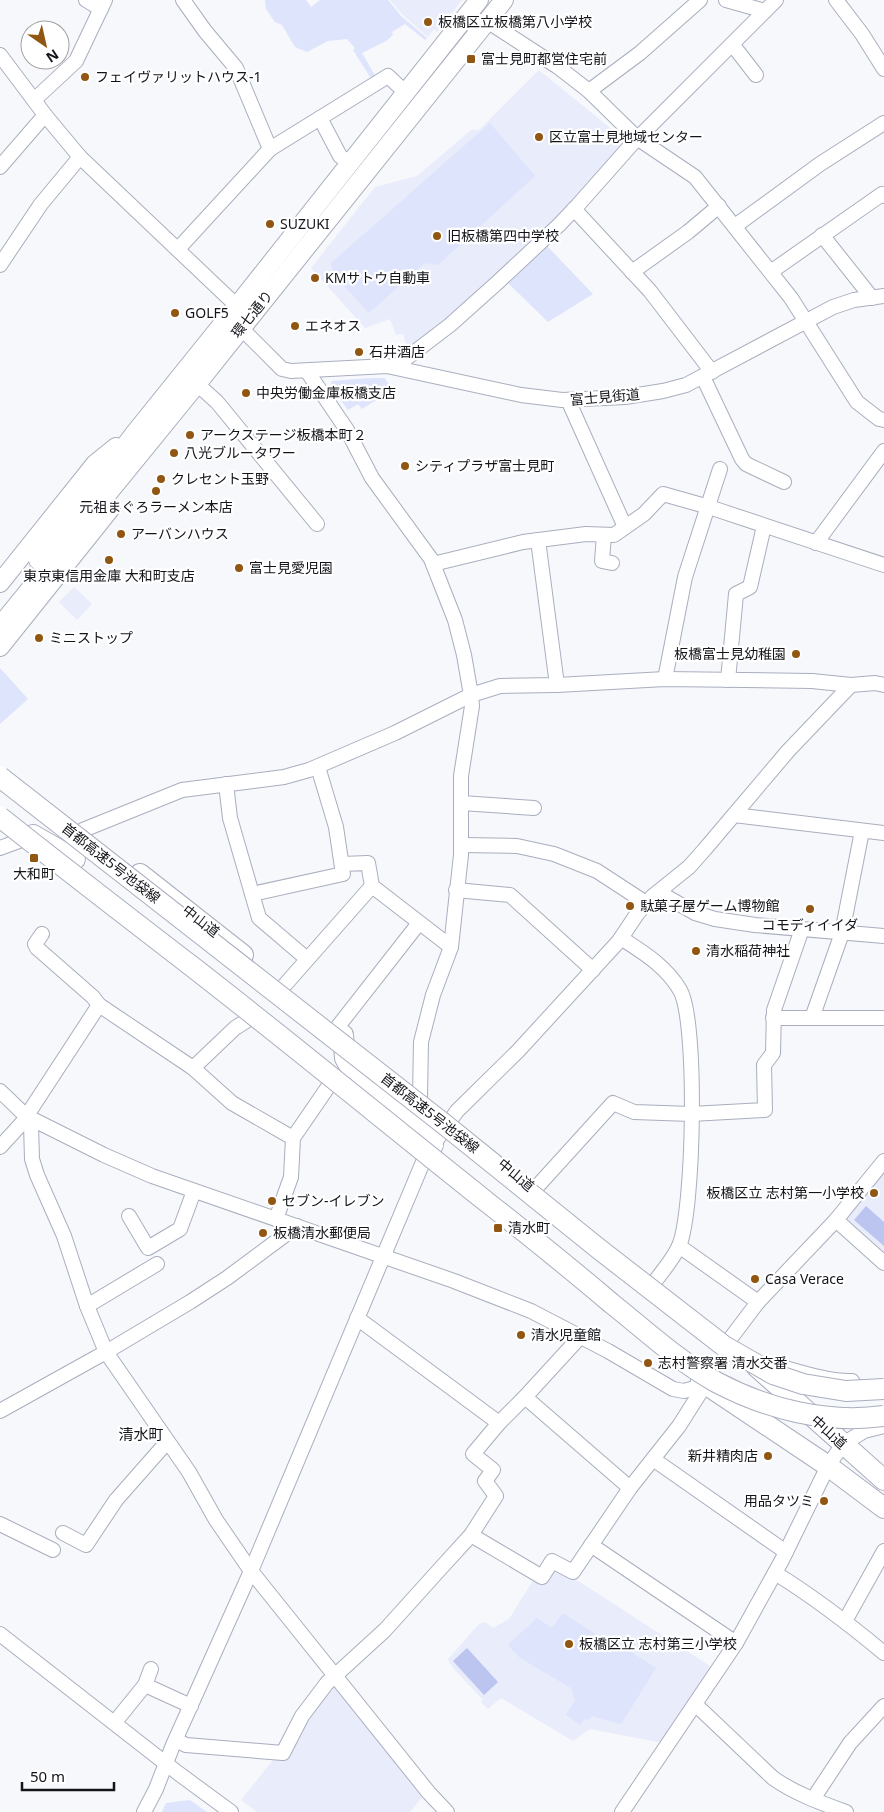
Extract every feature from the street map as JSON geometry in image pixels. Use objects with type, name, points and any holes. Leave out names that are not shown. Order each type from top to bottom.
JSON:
[{"type":"highway","name":"中山道","points":[[0,766],[284,987],[450,1120],[651,1287],[726,1344],[884,1480]]},
{"type":"highway","points":[[0,771],[441,1116],[595,1244],[726,1344]]},
{"type":"highway","name":"首都高速5号池袋線","points":[[0,777],[444,1124],[599,1249],[757,1366],[803,1384],[846,1391],[884,1389]]},
{"type":"highway","points":[[0,817],[75,859],[547,1233],[566,1264]]},
{"type":"highway","points":[[0,817],[195,969],[566,1264],[664,1347],[713,1380],[736,1392],[775,1407],[814,1415],[846,1418],[884,1416]]},
{"type":"highway","name":"中山道","points":[[0,826],[328,1087],[431,1149],[524,1242],[705,1385],[828,1466],[884,1508]]},
{"type":"highway","points":[[339,1032],[345,1058],[351,1069],[428,1132],[431,1149]]},
{"type":"main road","name":"環七通り","points":[[0,626],[134,434],[479,0]]},
{"type":"main road","name":"環七通り","points":[[0,607],[197,384],[504,0]]},
{"type":"main road","points":[[0,646],[128,484],[161,427]]},
{"type":"main road","points":[[3,575],[95,464],[134,434]]},
{"type":"street","points":[[34,100],[76,62],[103,4],[86,0]]},
{"type":"street","points":[[183,0],[205,31],[236,68],[270,150]]},
{"type":"street","points":[[590,91],[640,53],[700,0]]},
{"type":"street","points":[[726,0],[765,11]]},
{"type":"street","points":[[395,367],[450,325],[574,209],[637,138],[776,0]]},
{"type":"street","points":[[836,0],[862,34],[884,70]]},
{"type":"street","points":[[487,21],[558,67],[590,91],[637,138],[695,177],[772,271],[857,402],[879,419],[884,420]]},
{"type":"street","points":[[732,44],[756,75]]},
{"type":"street","points":[[0,54],[44,115],[80,157],[237,306],[240,328]]},
{"type":"street","points":[[178,249],[270,150],[388,76],[406,93]]},
{"type":"street","points":[[0,167],[44,115]]},
{"type":"street","points":[[320,118],[340,156],[349,163]]},
{"type":"street","points":[[734,226],[820,164],[884,123]]},
{"type":"street","points":[[0,265],[41,204],[80,157]]},
{"type":"street","points":[[772,271],[882,194],[884,196]]},
{"type":"street","points":[[632,272],[688,232],[719,206]]},
{"type":"street","points":[[574,209],[671,317],[707,374],[742,459],[746,464],[784,482]]},
{"type":"street","points":[[822,235],[878,297]]},
{"type":"street","name":"富士見街道","points":[[240,328],[282,369],[291,371],[379,366],[395,367],[521,395],[568,400],[625,397],[663,391],[686,384],[840,304],[878,297]]},
{"type":"street","points":[[307,371],[347,430],[372,478],[431,559],[455,620],[471,695],[472,706],[461,776],[462,845],[451,947],[433,995],[421,1042],[420,1096]]},
{"type":"street","points":[[197,384],[217,402],[317,524]]},
{"type":"street","points":[[568,400],[625,528]]},
{"type":"street","points":[[816,543],[884,451]]},
{"type":"street","points":[[665,679],[685,577],[720,469]]},
{"type":"street","points":[[433,564],[523,542],[586,534],[614,535],[644,514],[663,494],[709,507],[884,565]]},
{"type":"street","points":[[728,680],[736,594],[750,587],[764,526]]},
{"type":"street","points":[[604,535],[602,561],[612,563]]},
{"type":"street","points":[[538,540],[557,685]]},
{"type":"street","points":[[83,830],[182,790],[284,777],[318,767],[395,733],[471,695],[500,686],[665,679],[812,681],[851,685],[881,681]]},
{"type":"street","points":[[144,1812],[156,1789],[251,1571],[431,1149],[457,1111],[518,1051],[621,938],[637,914],[650,900],[689,867],[788,751],[851,685]]},
{"type":"street","points":[[252,894],[343,874],[336,827],[318,767]]},
{"type":"street","points":[[226,784],[230,818],[259,918],[307,959]]},
{"type":"street","points":[[461,803],[534,808]]},
{"type":"street","points":[[734,815],[884,834]]},
{"type":"street","points":[[812,1018],[842,932],[862,831]]},
{"type":"street","points":[[0,848],[19,841]]},
{"type":"street","points":[[462,845],[517,846],[554,854],[597,872],[650,900],[667,897],[695,914],[715,919],[755,925],[884,936]]},
{"type":"street","points":[[342,864],[368,863],[372,886],[451,947]]},
{"type":"street","points":[[284,987],[372,886]]},
{"type":"street","points":[[456,890],[510,895],[592,970]]},
{"type":"street","points":[[339,1032],[419,923]]},
{"type":"street","points":[[534,1190],[613,1103],[634,1112],[691,1114],[765,1110],[764,1065],[773,1053],[774,1010],[802,929]]},
{"type":"street","points":[[42,934],[34,944],[37,948],[93,997],[99,1005],[193,1068],[232,1103],[293,1138]]},
{"type":"street","points":[[621,938],[666,969],[681,991],[686,1006],[689,1036],[692,1154],[685,1216],[679,1246],[651,1287]]},
{"type":"street","points":[[0,1147],[22,1123],[99,1005]]},
{"type":"street","points":[[773,1018],[884,1018]]},
{"type":"street","points":[[193,1068],[234,1028],[246,1021]]},
{"type":"street","points":[[276,1219],[291,1177],[293,1138],[328,1087]]},
{"type":"street","points":[[0,1091],[26,1116],[31,1124],[32,1159],[37,1175],[64,1236],[87,1306],[106,1352],[188,1472],[216,1520],[251,1571],[447,1812]]},
{"type":"street","points":[[26,1116],[104,1155],[152,1176],[384,1256],[531,1311],[608,1350],[673,1389],[684,1391],[705,1385]]},
{"type":"street","points":[[884,1161],[836,1220],[758,1302],[726,1344],[804,1373],[845,1381],[884,1380]]},
{"type":"street","points":[[129,1216],[148,1248],[180,1229],[194,1191]]},
{"type":"street","points":[[836,1220],[884,1263]]},
{"type":"street","points":[[0,1411],[106,1352],[227,1278],[297,1226]]},
{"type":"street","points":[[679,1246],[758,1302]]},
{"type":"street","points":[[87,1306],[157,1264]]},
{"type":"street","points":[[358,1318],[499,1423]]},
{"type":"street","points":[[176,1740],[186,1744],[283,1753],[302,1716],[327,1683],[385,1630],[471,1535],[496,1496],[485,1481],[493,1470],[474,1454],[499,1423],[526,1397],[580,1337]]},
{"type":"street","points":[[471,1535],[542,1577],[552,1561],[573,1572],[630,1488],[679,1426],[705,1385]]},
{"type":"street","points":[[526,1397],[630,1488]]},
{"type":"street","points":[[622,1812],[736,1643],[786,1552],[828,1466],[842,1444],[864,1432],[884,1426]]},
{"type":"street","points":[[63,1533],[86,1545],[116,1500],[167,1442]]},
{"type":"street","points":[[653,1459],[786,1552]]},
{"type":"street","points":[[0,1524],[53,1550]]},
{"type":"street","points":[[591,1545],[736,1643]]},
{"type":"street","points":[[845,1621],[884,1551]]},
{"type":"street","points":[[775,1573],[845,1621],[884,1653]]},
{"type":"street","points":[[0,1634],[115,1722],[166,1764],[231,1812]]},
{"type":"street","points":[[115,1722],[145,1685],[151,1669]]},
{"type":"street","points":[[145,1685],[191,1706]]},
{"type":"street","points":[[695,1704],[773,1778],[813,1799],[846,1812]]},
{"type":"street","points":[[813,1799],[850,1743],[884,1706]]},
{"type":"shaded area","points":[[265,0],[306,0],[311,7],[320,0],[388,0],[401,16],[427,38],[425,40],[405,24],[392,32],[393,35],[386,41],[362,53],[376,77],[372,80],[353,50],[355,48],[347,39],[328,41],[307,52],[295,47],[282,25],[275,22],[266,9]]},
{"type":"shaded area","name":"板橋区立板橋第八小学校","points":[[390,0],[462,0],[437,32],[434,29],[428,37],[403,15]]},
{"type":"shaded area","name":"旧板橋第四中学校","points":[[539,70],[625,140],[624,144],[570,205],[453,317],[408,351],[403,334],[396,335],[390,319],[365,328],[311,268],[375,187],[417,176],[471,130],[479,130]]},
{"type":"shaded area","points":[[490,123],[535,176],[438,265],[425,263],[369,313],[333,274],[331,263]]},
{"type":"shaded area","points":[[547,246],[593,294],[548,322],[507,282]]},
{"type":"shaded area","points":[[385,378],[392,390],[362,409],[358,404],[348,410],[330,386],[332,381]]},
{"type":"shaded area","points":[[74,587],[92,604],[77,620],[59,602]]},
{"type":"shaded area","points":[[0,668],[28,699],[0,724]]},
{"type":"shaded area","name":"板橋区立 志村第一小学校","points":[[884,1168],[884,1263],[844,1218]]},
{"type":"shaded area","name":"板橋区立 志村第三小学校","points":[[554,1569],[572,1577],[713,1668],[663,1743],[590,1729],[573,1741],[501,1698],[488,1709],[481,1702],[483,1700],[452,1667],[448,1659],[479,1624],[485,1622],[493,1628],[509,1619],[532,1582],[535,1581],[540,1585],[544,1584]]},
{"type":"shaded area","points":[[563,1613],[617,1648],[623,1647],[656,1668],[621,1724],[592,1716],[589,1720],[584,1719],[580,1725],[566,1715],[575,1700],[571,1688],[520,1658],[508,1645],[537,1618],[552,1628]]},
{"type":"shaded area","points":[[334,1687],[423,1796],[410,1812],[257,1812],[241,1800],[304,1721]]},
{"type":"shaded area","points":[[190,1800],[207,1812],[162,1812],[166,1803]]},
{"type":"water","points":[[866,1206],[884,1222],[884,1246],[854,1220]]},
{"type":"water","points":[[467,1648],[498,1682],[484,1695],[453,1661]]},
{"type":"place","name":"板橋区立板橋第八小学校","points":[[428,22]]},
{"type":"place","name":"富士見町都営住宅前","points":[[471,59]]},
{"type":"place","name":"フェイヴァリットハウス-1","points":[[85,77]]},
{"type":"place","name":"区立富士見地域センター","points":[[539,137]]},
{"type":"place","name":"SUZUKI","points":[[270,224]]},
{"type":"place","name":"旧板橋第四中学校","points":[[437,236]]},
{"type":"place","name":"KMサトウ自動車","points":[[315,278]]},
{"type":"place","name":"GOLF5","points":[[175,313]]},
{"type":"place","name":"エネオス","points":[[295,326]]},
{"type":"place","name":"石井酒店","points":[[359,352]]},
{"type":"place","name":"中央労働金庫板橋支店","points":[[246,393]]},
{"type":"place","name":"アークステージ板橋本町２","points":[[190,435]]},
{"type":"place","name":"八光ブルータワー","points":[[174,453]]},
{"type":"place","name":"シティプラザ富士見町","points":[[405,466]]},
{"type":"place","name":"クレセント玉野","points":[[161,479]]},
{"type":"place","name":"元祖まぐろラーメン本店","points":[[156,491]]},
{"type":"place","name":"アーバンハウス","points":[[121,534]]},
{"type":"place","name":"東京東信用金庫 大和町支店","points":[[109,560]]},
{"type":"place","name":"富士見愛児園","points":[[239,568]]},
{"type":"place","name":"ミニストップ","points":[[39,638]]},
{"type":"place","name":"板橋富士見幼稚園","points":[[796,654]]},
{"type":"place","name":"大和町","points":[[34,858]]},
{"type":"place","name":"駄菓子屋ゲーム博物館","points":[[630,906]]},
{"type":"place","name":"コモディイイダ","points":[[810,909]]},
{"type":"place","name":"清水稲荷神社","points":[[696,951]]},
{"type":"place","name":"板橋区立 志村第一小学校","points":[[874,1193]]},
{"type":"place","name":"セブン-イレブン","points":[[272,1201]]},
{"type":"place","name":"清水町","points":[[498,1228]]},
{"type":"place","name":"板橋清水郵便局","points":[[263,1233]]},
{"type":"place","name":"Casa Verace","points":[[755,1279]]},
{"type":"place","name":"清水児童館","points":[[521,1335]]},
{"type":"place","name":"志村警察署 清水交番","points":[[648,1363]]},
{"type":"place","name":"新井精肉店","points":[[768,1456]]},
{"type":"place","name":"用品タツミ","points":[[824,1501]]},
{"type":"place","name":"板橋区立 志村第三小学校","points":[[569,1644]]},
{"type":"district","name":"清水町","points":[[141,1435]]}]
